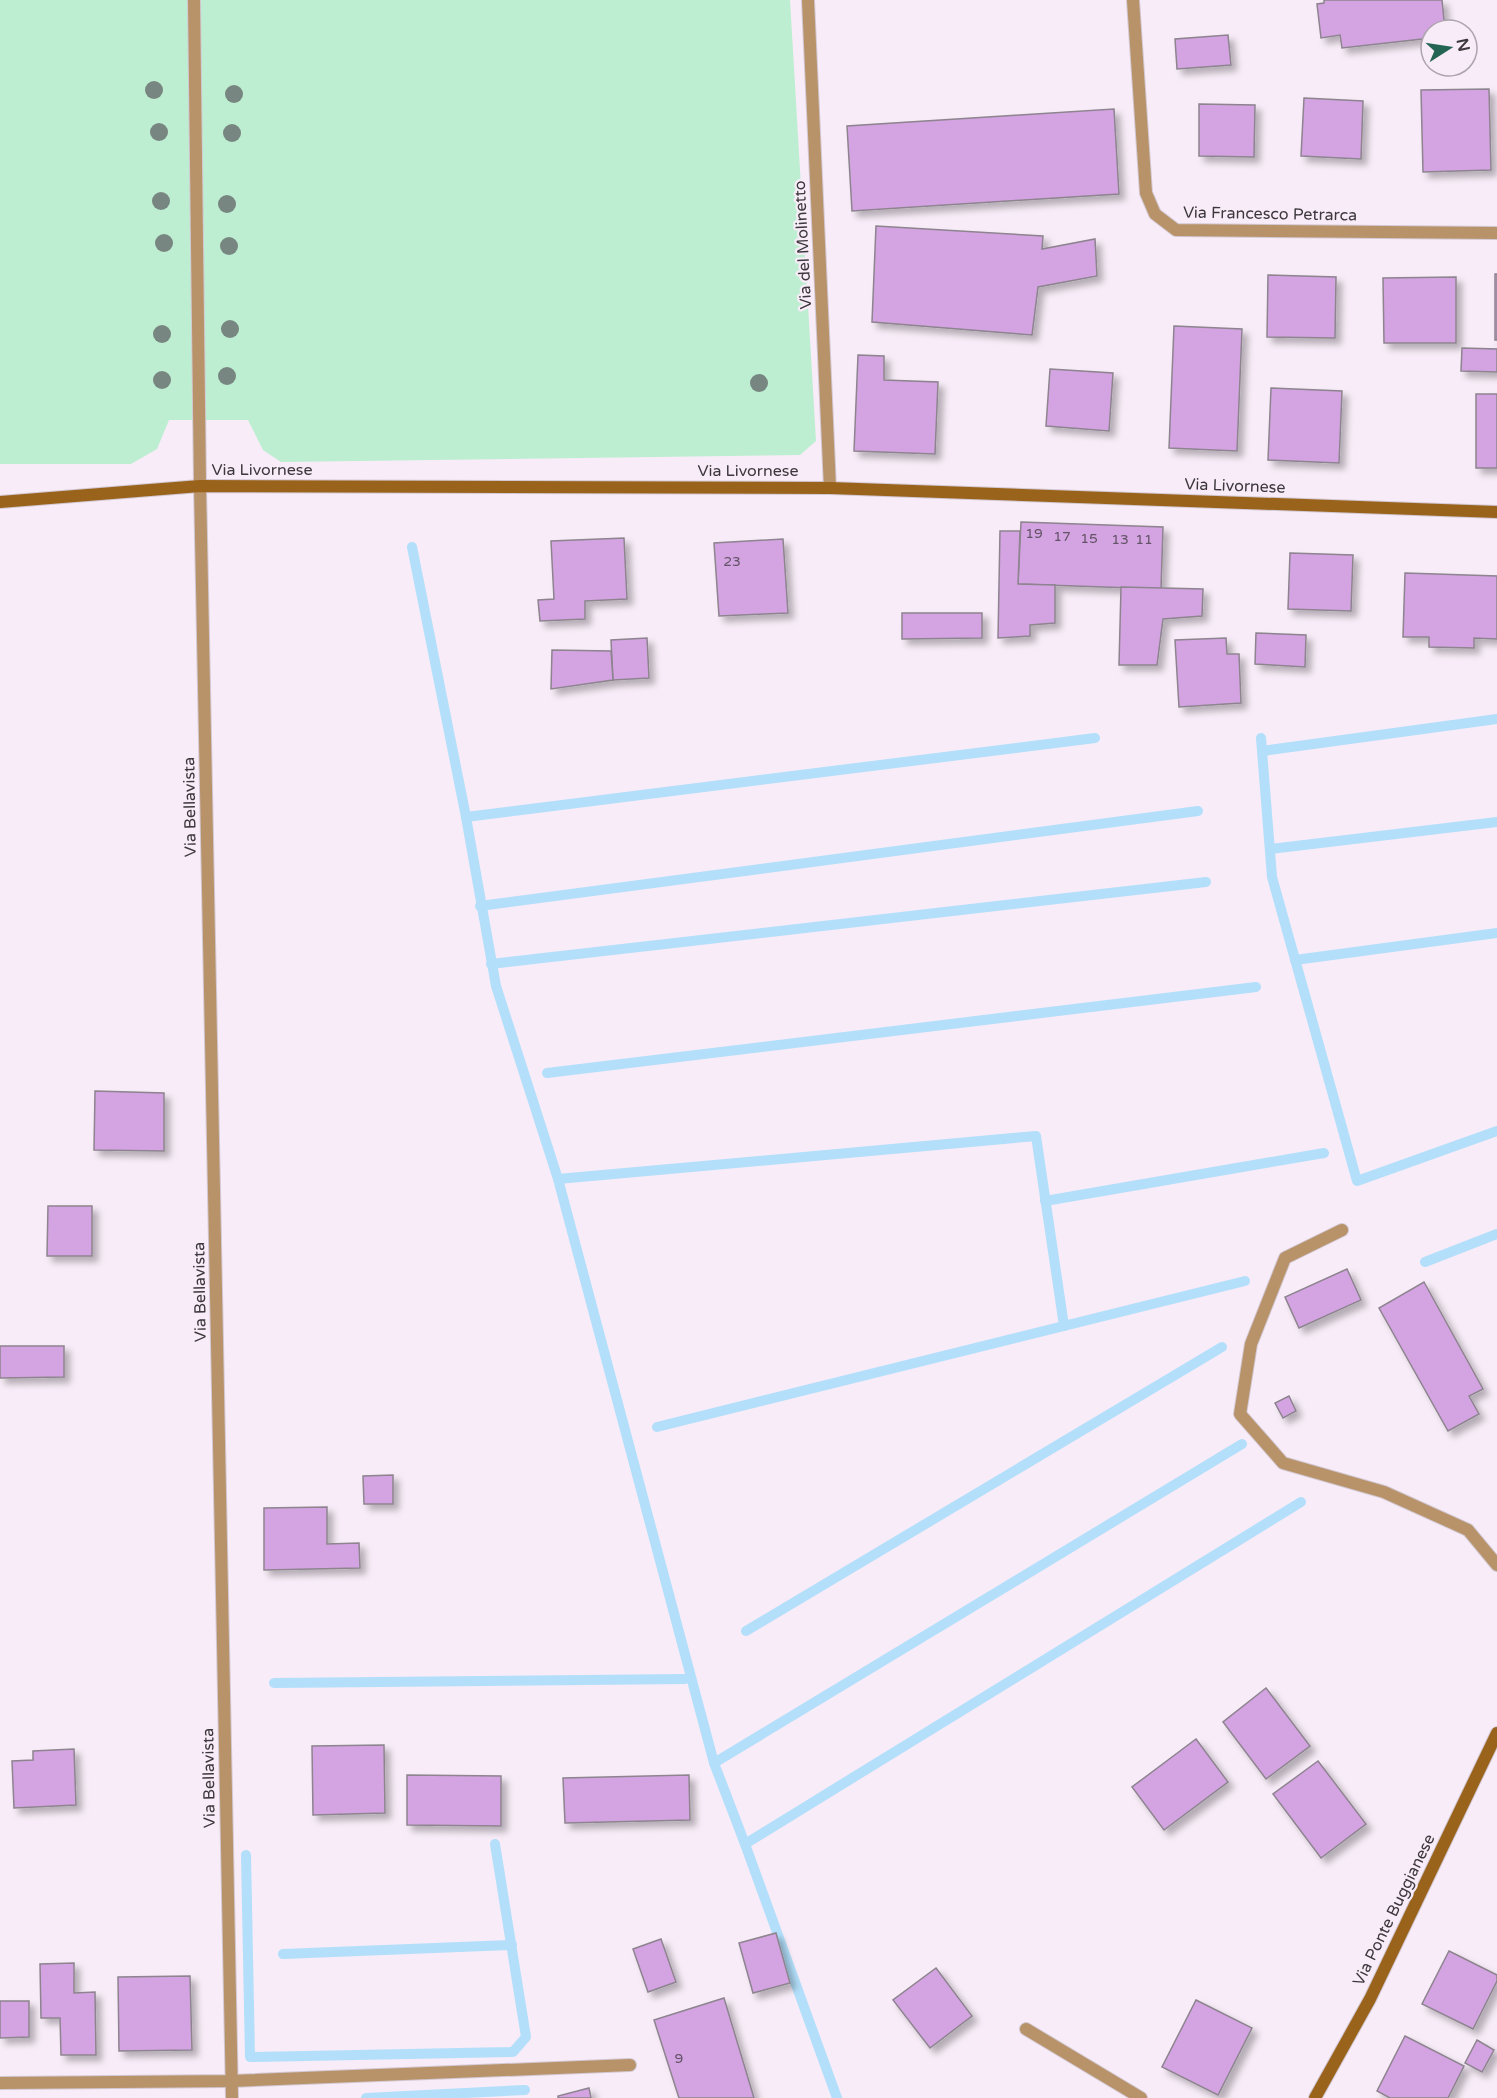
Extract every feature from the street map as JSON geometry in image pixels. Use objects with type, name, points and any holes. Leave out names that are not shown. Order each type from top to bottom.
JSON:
[{"type":"main road","name":"Via Livornese","points":[[0,502],[201,486],[830,488],[1497,512]]},
{"type":"main road","name":"Via Ponte Buggianese","points":[[1315,2098],[1370,1999],[1497,1733]]},
{"type":"street","name":"Via Bellavista","points":[[194,0],[201,486],[232,2098]]},
{"type":"street","name":"Via del Molinetto","points":[[808,0],[830,488]]},
{"type":"street","name":"Via Francesco Petrarca","points":[[1133,0],[1146,193],[1155,214],[1176,230],[1497,233]]},
{"type":"street","points":[[1342,1230],[1285,1258],[1251,1344],[1240,1414],[1283,1463],[1384,1492],[1468,1530],[1497,1565]]},
{"type":"street","points":[[1026,2029],[1141,2098]]},
{"type":"street","points":[[0,2083],[232,2081],[630,2065]]},
{"type":"green space","points":[[0,0],[790,0],[816,441],[800,455],[281,462],[263,450],[248,420],[169,420],[157,449],[131,464],[0,464]]},
{"type":"building","points":[[1324,0],[1442,0],[1444,18],[1419,18],[1419,39],[1342,48],[1340,35],[1321,38],[1317,4],[1324,3]]},
{"type":"building","points":[[1228,35],[1231,65],[1177,69],[1175,39]]},
{"type":"building","points":[[1489,89],[1491,170],[1423,172],[1421,90]]},
{"type":"building","points":[[1304,98],[1363,101],[1361,159],[1301,156]]},
{"type":"building","points":[[1199,104],[1255,105],[1254,157],[1199,156]]},
{"type":"building","points":[[1114,109],[1119,194],[852,211],[847,126]]},
{"type":"building","points":[[876,226],[1043,236],[1042,249],[1095,239],[1097,276],[1038,287],[1032,335],[872,322]]},
{"type":"building","points":[[1495,274],[1497,274],[1497,340],[1495,340]]},
{"type":"building","points":[[1268,275],[1336,277],[1335,338],[1267,337]]},
{"type":"building","points":[[1456,277],[1456,343],[1384,343],[1383,278]]},
{"type":"building","points":[[1174,326],[1242,329],[1237,451],[1169,448]]},
{"type":"building","points":[[1462,348],[1497,349],[1497,372],[1461,371]]},
{"type":"building","points":[[858,355],[884,356],[884,380],[938,382],[935,454],[854,451]]},
{"type":"building","points":[[1050,369],[1113,373],[1109,431],[1046,426]]},
{"type":"building","points":[[1271,388],[1342,391],[1339,463],[1268,460]]},
{"type":"building","points":[[1476,394],[1497,394],[1497,468],[1476,468]]},
{"type":"building","points":[[1021,522],[1163,527],[1161,589],[1018,584]]},
{"type":"building","points":[[1000,531],[1020,531],[1018,584],[1055,585],[1055,623],[1030,625],[1030,636],[998,638]]},
{"type":"building","points":[[624,538],[627,599],[585,601],[585,619],[540,621],[538,600],[554,599],[551,541]]},
{"type":"building","points":[[783,539],[788,613],[719,616],[714,543]]},
{"type":"building","points":[[1290,553],[1353,555],[1351,611],[1288,609]]},
{"type":"building","points":[[1405,573],[1497,576],[1497,639],[1474,638],[1474,648],[1429,647],[1429,637],[1403,637]]},
{"type":"building","points":[[1121,587],[1203,589],[1202,616],[1163,619],[1157,665],[1119,665]]},
{"type":"building","points":[[902,613],[982,613],[982,638],[902,639]]},
{"type":"building","points":[[1256,633],[1306,635],[1305,667],[1255,664]]},
{"type":"building","points":[[647,638],[649,678],[613,680],[611,640]]},
{"type":"building","points":[[1226,638],[1227,654],[1239,654],[1241,703],[1179,707],[1175,640]]},
{"type":"building","points":[[552,650],[611,651],[613,680],[551,689]]},
{"type":"building","points":[[95,1091],[164,1093],[164,1151],[94,1150]]},
{"type":"building","points":[[48,1206],[92,1206],[92,1256],[47,1256]]},
{"type":"building","points":[[1347,1269],[1361,1300],[1299,1328],[1285,1297]]},
{"type":"building","points":[[1424,1282],[1483,1389],[1469,1396],[1479,1414],[1448,1431],[1379,1308]]},
{"type":"building","points":[[0,1346],[64,1346],[64,1377],[0,1378]]},
{"type":"building","points":[[1289,1396],[1296,1411],[1283,1418],[1275,1403]]},
{"type":"building","points":[[393,1475],[393,1504],[364,1504],[363,1476]]},
{"type":"building","points":[[327,1507],[327,1544],[359,1543],[360,1568],[264,1570],[264,1508]]},
{"type":"building","points":[[1266,1688],[1310,1746],[1266,1779],[1223,1722]]},
{"type":"building","points":[[1196,1739],[1228,1782],[1164,1830],[1132,1787]]},
{"type":"building","points":[[384,1745],[385,1813],[313,1815],[312,1746]]},
{"type":"building","points":[[74,1749],[76,1805],[14,1808],[12,1761],[33,1760],[33,1751]]},
{"type":"building","points":[[1318,1761],[1366,1824],[1321,1858],[1273,1794]]},
{"type":"building","points":[[407,1775],[501,1776],[501,1826],[407,1825]]},
{"type":"building","points":[[689,1775],[690,1820],[565,1823],[563,1778]]},
{"type":"building","points":[[776,1933],[790,1983],[753,1993],[739,1943]]},
{"type":"building","points":[[661,1939],[676,1982],[648,1992],[633,1949]]},
{"type":"building","points":[[1449,1951],[1497,1975],[1497,1981],[1473,2029],[1422,2004]]},
{"type":"building","points":[[74,1963],[74,1993],[95,1992],[96,2055],[61,2055],[60,2018],[41,2018],[40,1964]]},
{"type":"building","points":[[936,1968],[972,2016],[930,2048],[893,2000]]},
{"type":"building","points":[[190,1976],[192,2050],[119,2051],[118,1977]]},
{"type":"building","points":[[724,1998],[754,2098],[679,2098],[654,2020]]},
{"type":"building","points":[[1196,2000],[1252,2028],[1218,2095],[1162,2067]]},
{"type":"building","points":[[0,2001],[29,2001],[29,2037],[0,2038]]},
{"type":"building","points":[[1405,2036],[1464,2066],[1448,2098],[1390,2098],[1377,2091]]},
{"type":"building","points":[[1477,2040],[1494,2050],[1482,2072],[1465,2063]]},
{"type":"building","points":[[589,2088],[591,2098],[558,2098],[558,2096]]},
{"type":"waterway","points":[[412,547],[466,817],[496,986],[558,1179],[714,1763],[837,2098]]},
{"type":"waterway","points":[[1262,751],[1497,719]]},
{"type":"waterway","points":[[466,817],[1095,738]]},
{"type":"waterway","points":[[1261,738],[1272,877],[1357,1181],[1497,1131]]},
{"type":"waterway","points":[[480,906],[1198,811]]},
{"type":"waterway","points":[[1270,849],[1497,822]]},
{"type":"waterway","points":[[491,964],[1206,882]]},
{"type":"waterway","points":[[1295,960],[1497,933]]},
{"type":"waterway","points":[[547,1073],[1256,987]]},
{"type":"waterway","points":[[558,1179],[1036,1136],[1064,1326]]},
{"type":"waterway","points":[[1045,1201],[1324,1153]]},
{"type":"waterway","points":[[1425,1262],[1497,1234]]},
{"type":"waterway","points":[[657,1427],[1245,1281]]},
{"type":"waterway","points":[[746,1631],[1222,1347]]},
{"type":"waterway","points":[[714,1763],[1242,1444]]},
{"type":"waterway","points":[[745,1844],[1301,1502]]},
{"type":"waterway","points":[[274,1683],[685,1679]]},
{"type":"waterway","points":[[246,1855],[250,2057],[513,2052],[526,2037],[495,1844]]},
{"type":"waterway","points":[[283,1954],[512,1945]]},
{"type":"waterway","points":[[366,2098],[525,2090]]}]
